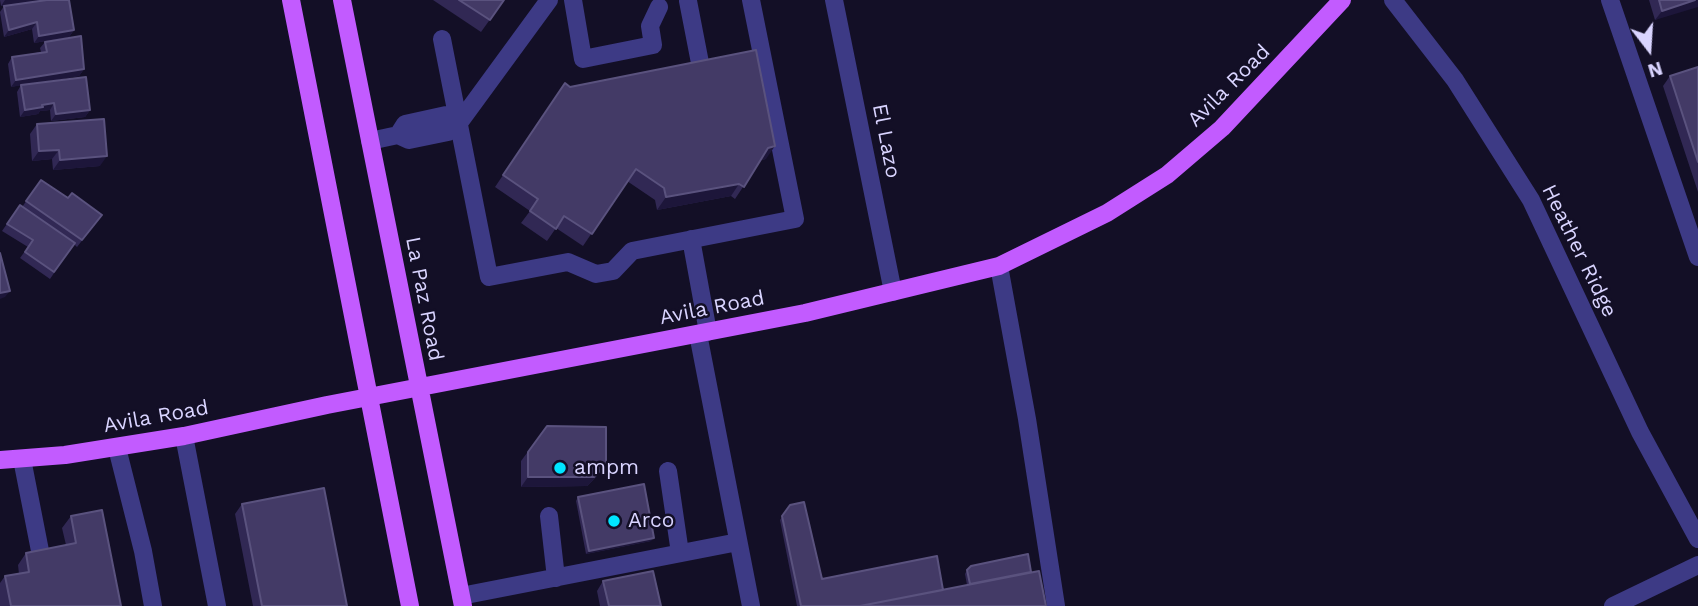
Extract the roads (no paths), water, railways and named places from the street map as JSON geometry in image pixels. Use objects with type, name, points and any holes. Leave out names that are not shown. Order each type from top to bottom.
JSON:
[{"type":"main road","points":[[291,0],[367,398],[410,606]]},
{"type":"main road","name":"La Paz Road","points":[[342,0],[462,601]]},
{"type":"main road","name":"Avila Road","points":[[0,460],[117,448],[184,436],[703,333],[893,292],[999,265],[1107,214],[1167,175],[1222,128],[1342,0]]},
{"type":"street","points":[[370,141],[398,135],[409,140],[449,132],[549,0]]},
{"type":"street","points":[[573,0],[583,59],[653,45],[650,26],[656,3],[691,1],[701,68]]},
{"type":"street","points":[[442,40],[456,124],[489,277],[568,262],[596,274],[613,271],[632,251],[795,219],[751,0]]},
{"type":"street","name":"El Lazo","points":[[834,0],[893,292]]},
{"type":"street","name":"Heather Ridge","points":[[1393,0],[1455,80],[1531,200],[1640,432],[1698,539]]},
{"type":"street","points":[[1609,0],[1698,257]]},
{"type":"street","points":[[691,239],[703,333],[751,606]]},
{"type":"street","points":[[999,265],[1027,419],[1056,606]]},
{"type":"street","points":[[184,436],[217,606]]},
{"type":"street","points":[[117,448],[143,551],[153,606]]},
{"type":"street","points":[[22,458],[42,561]]},
{"type":"street","points":[[668,471],[680,553]]},
{"type":"street","points":[[549,516],[556,578]]},
{"type":"street","points":[[462,601],[556,578],[738,542]]},
{"type":"street","points":[[1613,606],[1698,565]]},
{"type":"place","name":"ampm","points":[[560,468]]},
{"type":"place","name":"Arco","points":[[614,521]]}]
